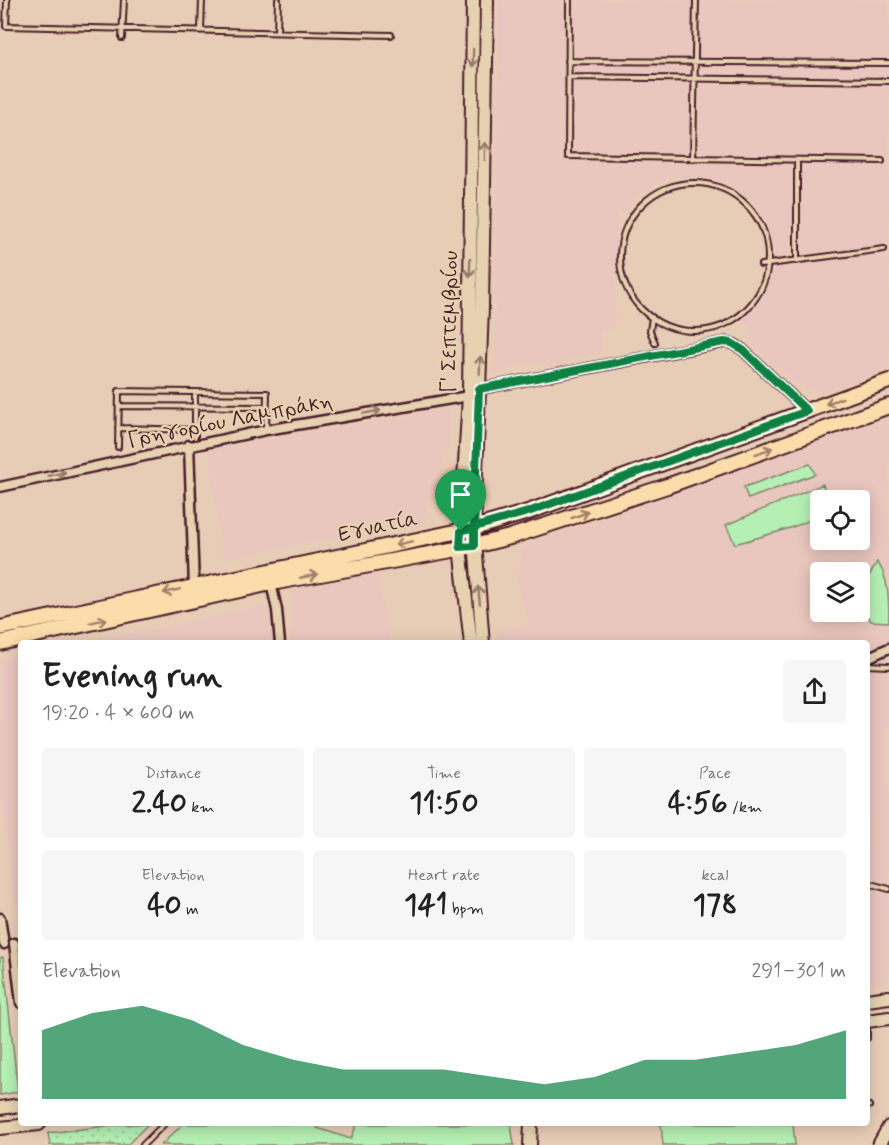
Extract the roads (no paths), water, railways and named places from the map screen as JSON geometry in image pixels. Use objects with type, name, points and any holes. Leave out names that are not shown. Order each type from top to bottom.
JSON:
[{"type":"main road","name":"Γ' Σεπτεμβρίου","points":[[473,0],[477,209]]},
{"type":"main road","name":"Γ' Σεπτεμβρίου","points":[[471,640],[467,530],[474,392],[477,209],[487,0]]},
{"type":"main road","name":"Εγνατία","points":[[0,628],[467,530],[528,512],[889,381]]},
{"type":"main road","name":"Εγνατία","points":[[0,643],[271,584],[467,547],[561,522],[889,406]]},
{"type":"main road","name":"Γ' Σεπτεμβρίου","points":[[467,547],[482,640]]},
{"type":"main road","points":[[870,1000],[889,997]]},
{"type":"main road","points":[[870,1021],[889,1018]]},
{"type":"main road","points":[[18,1105],[1,1108],[2,1128],[20,1126]]},
{"type":"main road","points":[[525,1126],[530,1142]]},
{"type":"main road","points":[[530,1142],[531,1126]]},
{"type":"main road","points":[[879,1145],[889,1127]]},
{"type":"street","name":"Γρηγορίου Λαμπράκη","points":[[0,487],[189,445],[474,392],[724,342],[732,343],[743,350],[807,411]]},
{"type":"street","points":[[189,445],[194,586]]},
{"type":"street","points":[[271,584],[277,610],[280,640]]},
{"type":"street","points":[[870,657],[889,648]]},
{"type":"street","points":[[0,918],[2,944],[18,942]]},
{"type":"lane","points":[[7,0],[6,26],[391,35]]},
{"type":"lane","points":[[122,38],[124,0]]},
{"type":"lane","points":[[201,30],[202,0]]},
{"type":"lane","points":[[277,32],[278,0]]},
{"type":"lane","points":[[569,0],[568,156],[882,160]]},
{"type":"lane","points":[[693,159],[696,0]]},
{"type":"lane","points":[[568,61],[889,63]]},
{"type":"lane","points":[[568,77],[889,81]]},
{"type":"lane","points":[[797,160],[797,261]]},
{"type":"lane","points":[[685,183],[701,183],[723,189],[736,196],[753,212],[761,226],[767,248],[767,264],[763,282],[754,299],[742,313],[726,323],[707,329],[689,330],[669,326],[640,307],[627,288],[621,266],[621,250],[624,235],[634,214],[650,198],[663,190],[685,183]]},
{"type":"lane","points":[[760,265],[884,249]]},
{"type":"lane","points":[[652,317],[650,331],[655,343]]},
{"type":"lane","points":[[118,447],[119,391],[267,393],[266,430]]},
{"type":"lane","points":[[195,392],[195,437]]},
{"type":"lane","points":[[119,406],[266,407]]},
{"type":"lane","points":[[118,428],[195,430]]},
{"type":"lane","points":[[870,665],[889,666]]},
{"type":"lane","points":[[870,884],[889,889]]},
{"type":"lane","points":[[143,1145],[162,1126]]}]
